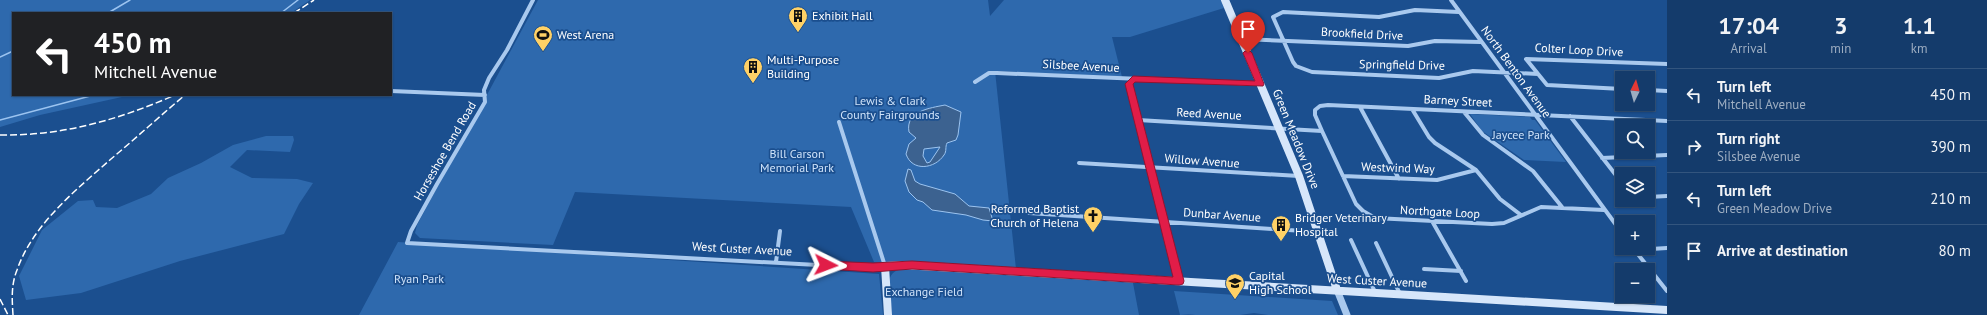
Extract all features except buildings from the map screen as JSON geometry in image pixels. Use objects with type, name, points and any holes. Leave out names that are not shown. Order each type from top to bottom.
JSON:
[{"type":"main road","name":"Green Meadow Drive","points":[[1225,0],[1299,176],[1337,290]]},
{"type":"main road","name":"West Custer Avenue","points":[[885,266],[912,265],[1667,310]]},
{"type":"main road","points":[[885,266],[888,315]]},
{"type":"street","name":"Horseshoe Bend Road","points":[[413,227],[475,116],[485,102],[486,98],[484,95],[484,90],[489,78],[507,50],[533,0]]},
{"type":"street","name":"North Benton Avenue","points":[[1451,0],[1615,224]]},
{"type":"street","name":"Springfield Drive","points":[[1459,12],[1415,10],[1379,17],[1278,13],[1273,19],[1296,66],[1312,72],[1439,78],[1467,72],[1538,74]]},
{"type":"street","name":"Brookfield Drive","points":[[1241,38],[1408,46],[1435,41],[1481,42]]},
{"type":"street","name":"Colter Loop Drive","points":[[1615,89],[1550,86],[1545,84],[1527,58],[1667,64]]},
{"type":"street","name":"Silsbee Avenue","points":[[975,82],[989,73],[997,73],[1260,84]]},
{"type":"street","points":[[1133,79],[1129,84],[1179,281]]},
{"type":"street","points":[[1655,90],[1667,91]]},
{"type":"street","points":[[392,92],[484,95]]},
{"type":"street","name":"Barney Street","points":[[1322,131],[1315,115],[1315,110],[1320,106],[1667,121]]},
{"type":"street","points":[[1360,107],[1399,179]]},
{"type":"street","points":[[1412,109],[1429,137],[1435,143],[1476,170],[1486,180],[1500,199],[1521,215]]},
{"type":"street","points":[[1464,112],[1479,133],[1535,172],[1547,184],[1562,207]]},
{"type":"street","points":[[1570,116],[1615,174]]},
{"type":"street","name":"Reed Avenue","points":[[1138,120],[1279,128]]},
{"type":"street","points":[[839,122],[885,266]]},
{"type":"street","points":[[1279,128],[1322,131]]},
{"type":"street","name":"Northgate Loop","points":[[1322,131],[1356,204],[1368,215],[1383,219],[1492,224],[1504,222],[1541,207],[1604,210]]},
{"type":"street","points":[[1602,158],[1667,155]]},
{"type":"street","name":"Willow Avenue","points":[[1079,163],[1299,176]]},
{"type":"street","name":"Westwind Way","points":[[1343,176],[1441,180],[1476,170]]},
{"type":"street","points":[[1655,197],[1667,196]]},
{"type":"street","name":"Dunbar Avenue","points":[[1028,213],[1318,232]]},
{"type":"street","points":[[1432,221],[1466,281]]},
{"type":"street","name":"West Custer Avenue","points":[[413,227],[407,243],[873,268],[885,266]]},
{"type":"street","points":[[776,262],[780,231]]},
{"type":"street","points":[[1351,240],[1375,293]]},
{"type":"street","points":[[1376,243],[1400,294]]},
{"type":"street","points":[[1655,248],[1667,248]]},
{"type":"street","points":[[1639,255],[1667,291]]},
{"type":"street","points":[[1424,269],[1461,271]]},
{"type":"street","points":[[1337,290],[1347,315]]},
{"type":"green space","points":[[0,0],[310,0],[292,12],[12,12],[12,96],[126,96],[40,115],[0,127]]},
{"type":"green space","name":"Lewis & Clark County Fairgrounds","points":[[538,0],[988,0],[990,16],[1004,0],[1221,0],[1224,8],[1130,37],[1112,37],[1122,77],[995,71],[1016,269],[874,262],[851,207],[575,192],[553,245],[420,238],[415,233],[417,225]]},
{"type":"green space","name":"Jaycee Park","points":[[1470,114],[1530,117],[1532,120],[1535,120],[1566,162],[1524,160],[1482,131]]},
{"type":"green space","points":[[266,136],[293,136],[294,140],[290,152],[247,150],[230,167],[252,178],[297,179],[313,183],[299,204],[284,234],[180,261],[81,293],[26,300],[19,276],[42,230],[78,201],[93,200],[96,207],[117,208],[151,194],[168,178],[201,163],[233,145]]},
{"type":"green space","name":"Ryan Park","points":[[398,242],[879,274],[883,315],[359,315]]},
{"type":"green space","name":"Exchange Field","points":[[904,269],[1133,283],[1139,315],[892,315],[889,281],[894,272]]},
{"type":"green space","points":[[1174,291],[1332,301],[1338,315],[1268,315],[1254,313],[1240,315],[1180,315]]},
{"type":"shaded area","points":[[945,105],[961,112],[956,140],[947,143],[945,154],[940,160],[930,166],[918,166],[913,164],[906,154],[909,144],[916,138],[909,132],[911,119],[926,109]],"holes":[[[940,147],[930,162],[927,163],[923,156],[924,149]]]},
{"type":"shaded area","points":[[908,169],[911,170],[915,181],[920,184],[955,194],[969,206],[989,208],[993,221],[932,210],[923,202],[917,200],[909,192],[905,181]]},
{"type":"waterway","points":[[110,12],[130,0]]},
{"type":"waterway","points":[[282,12],[298,0]]},
{"type":"waterway","points":[[0,57],[12,51]]},
{"type":"waterway","points":[[0,120],[90,96]]},
{"type":"railway","points":[[296,12],[314,0]]},
{"type":"railway","points":[[0,135],[45,133],[89,125],[132,112],[173,96]]},
{"type":"railway","points":[[13,315],[12,292],[17,270],[24,253],[45,223],[84,183],[184,96]]},
{"type":"railway","points":[[0,299],[8,315]]},
{"type":"place","name":"Exhibit Hall","points":[[798,33]]},
{"type":"place","name":"West Arena","points":[[543,52]]},
{"type":"place","name":"Multi-Purpose Building","points":[[753,84]]},
{"type":"place","name":"Reformed Baptist Church of Helena","points":[[1093,233]]},
{"type":"place","name":"Bridger Veterinary Hospital","points":[[1281,242]]},
{"type":"place","name":"Capital High School","points":[[1235,300]]},
{"type":"route","points":[[826,265],[873,268],[912,265],[1179,281],[1129,84],[1133,79],[1260,84],[1248,53]]},
{"type":"park label","name":"Bill Carson Memorial Park","points":[[797,161]]}]
